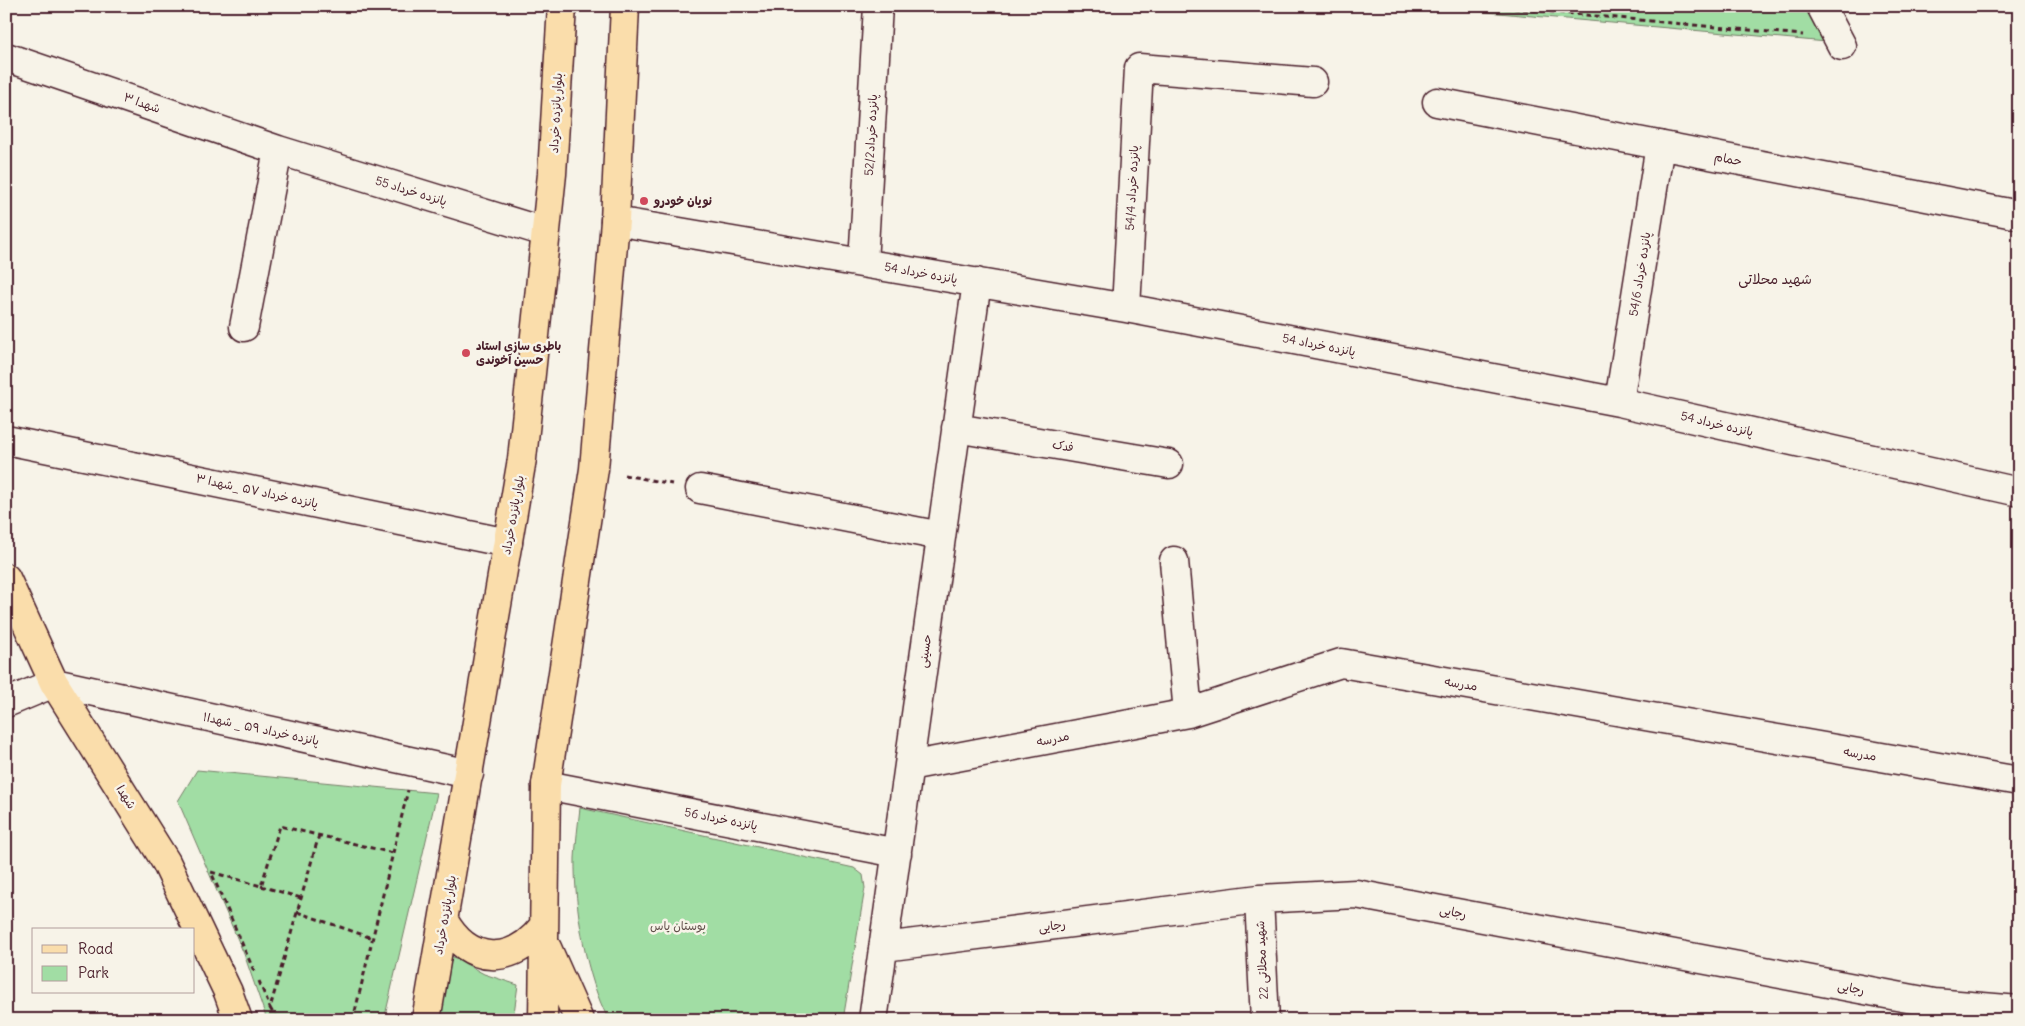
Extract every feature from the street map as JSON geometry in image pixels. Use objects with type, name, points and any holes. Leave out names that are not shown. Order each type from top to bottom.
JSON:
[{"type":"main road","name":"بلوار پانزده خرداد","points":[[426,1020],[522,459],[552,174],[562,6]]},
{"type":"main road","points":[[543,1020],[546,785],[594,469],[615,221],[625,6]]},
{"type":"main road","name":"شهدا","points":[[6,578],[54,683],[166,862],[228,992],[238,1020]]},
{"type":"main road","points":[[444,920],[452,936],[466,948],[482,954],[500,956],[517,951],[543,934]]},
{"type":"main road","points":[[543,934],[579,1020]]},
{"type":"street","name":"پانزده خرداد52/2","points":[[864,263],[878,6]]},
{"type":"street","points":[[1821,6],[1842,46]]},
{"type":"street","name":"شهدا ۳","points":[[6,57],[278,150]]},
{"type":"street","name":"پانزده خرداد 54/4","points":[[1126,308],[1139,68],[1313,82]]},
{"type":"street","name":"حمام","points":[[1437,102],[2019,215]]},
{"type":"street","name":"پانزده خرداد 54/6","points":[[1620,402],[1660,146]]},
{"type":"street","name":"پانزده خرداد 55","points":[[278,150],[545,232]]},
{"type":"street","points":[[244,327],[278,150]]},
{"type":"street","name":"پانزده خرداد 54","points":[[615,221],[1126,308],[1620,402],[2019,492]]},
{"type":"street","name":"حسینی","points":[[874,1020],[977,282]]},
{"type":"street","name":"فدک","points":[[956,428],[1169,464]]},
{"type":"street","name":"پانزده خرداد ۵۷ _شهدا ۳","points":[[6,440],[508,543]]},
{"type":"street","points":[[700,489],[941,536]]},
{"type":"street","points":[[1174,561],[1188,713]]},
{"type":"street","name":"مدرسه","points":[[909,766],[1188,713],[1341,663],[2019,781]]},
{"type":"street","points":[[6,703],[54,683]]},
{"type":"street","name":"پانزده خرداد ۵۹ _ شهدا۱","points":[[54,683],[469,774]]},
{"type":"street","name":"پانزده خرداد 56","points":[[546,785],[897,853]]},
{"type":"street","name":"رجایی","points":[[884,948],[1259,899],[1356,894],[1934,1004],[2019,1010]]},
{"type":"street","name":"شهید محلاتی 22","points":[[1259,899],[1265,1020]]},
{"type":"path","points":[[1487,6],[1808,35]]},
{"type":"path","points":[[1688,6],[1698,8],[1710,6]]},
{"type":"path","points":[[594,469],[700,489]]},
{"type":"path","points":[[353,1020],[415,762]]},
{"type":"path","points":[[261,886],[280,826],[393,853]]},
{"type":"path","points":[[270,1008],[319,836]]},
{"type":"path","points":[[254,972],[210,872],[301,898]]},
{"type":"path","points":[[298,912],[373,938]]},
{"type":"path","points":[[258,980],[277,1020]]},
{"type":"green space","points":[[1419,6],[1808,6],[1827,42]]},
{"type":"green space","points":[[197,770],[437,793],[384,1020],[267,1020],[244,954],[178,801]]},
{"type":"green space","name":"بوستان یاس","points":[[580,808],[854,868],[863,875],[865,888],[843,1020],[609,1020],[594,984],[579,919],[575,858]]},
{"type":"green space","points":[[448,954],[484,974],[518,985],[513,1020],[439,1020]]},
{"type":"place","name":"نویان خودرو","points":[[644,201]]},
{"type":"place","name":"باطری سازی استاد حسین آخوندی","points":[[466,353]]},
{"type":"district","name":"شهید محلاتی","points":[[1775,279]]}]
